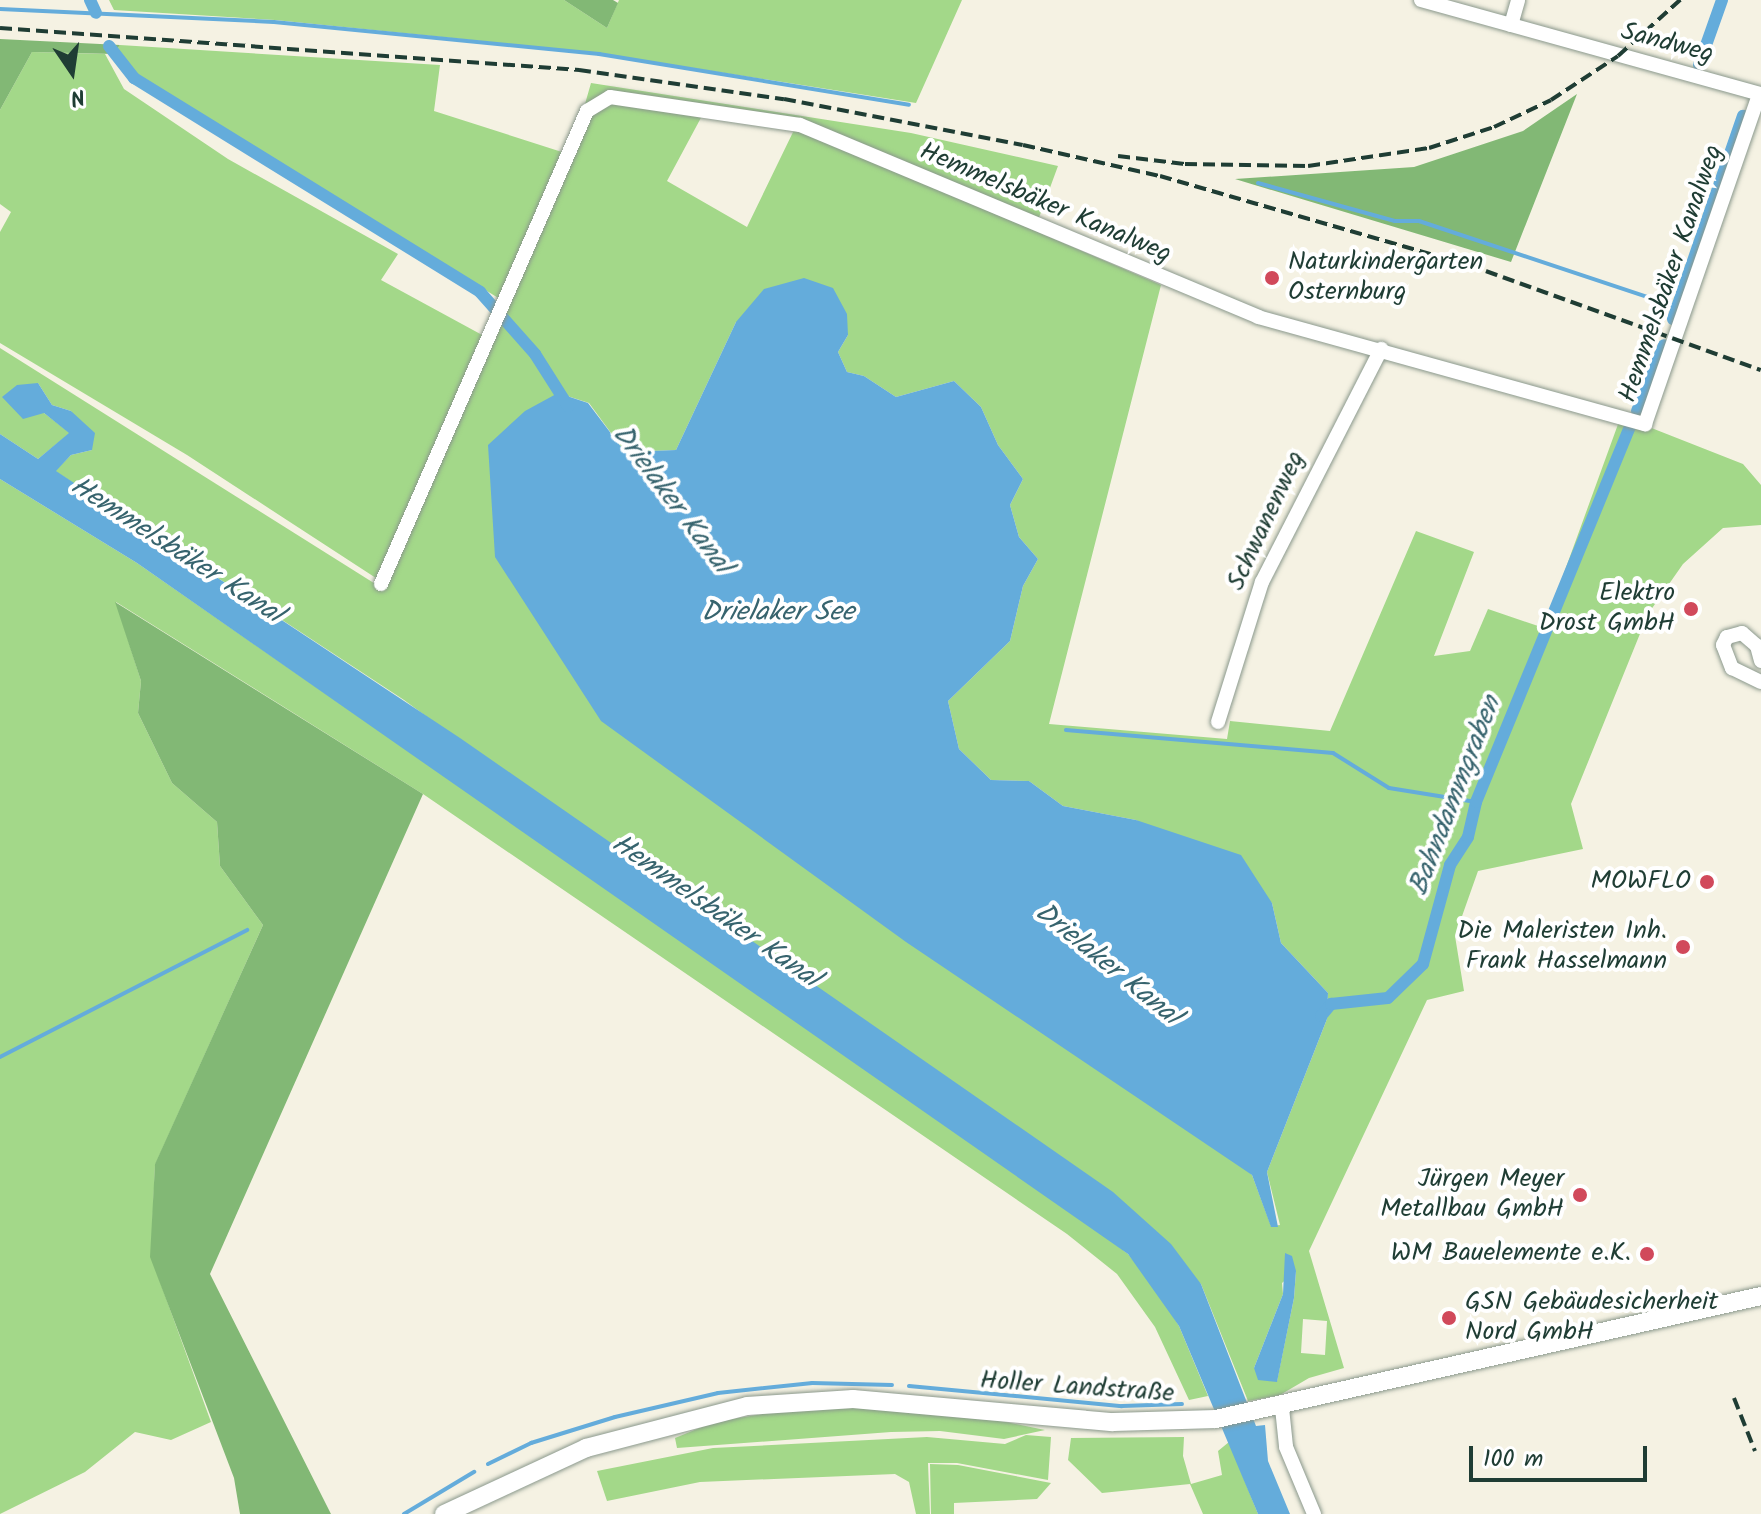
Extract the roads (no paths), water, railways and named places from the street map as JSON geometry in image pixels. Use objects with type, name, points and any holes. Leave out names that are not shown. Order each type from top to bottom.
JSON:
[{"type":"main road","name":"Holler Landstraße","points":[[444,1514],[586,1448],[747,1406],[853,1399],[1113,1422],[1216,1419],[1282,1408],[1761,1296]]},
{"type":"street","name":"Sandweg","points":[[1421,0],[1760,94]]},
{"type":"street","points":[[1511,25],[1518,0]]},
{"type":"street","name":"Hemmelsbäker Kanalweg","points":[[381,584],[507,301],[587,111],[610,97],[634,98],[800,125],[1258,317],[1645,424],[1760,94]]},
{"type":"street","name":"Schwanenweg","points":[[1218,722],[1262,582],[1381,349]]},
{"type":"street","points":[[1761,661],[1757,646],[1742,633],[1727,637],[1723,645],[1732,668],[1761,682]]},
{"type":"street","points":[[1282,1408],[1286,1447],[1314,1514]]},
{"type":"water","name":"Drielaker See","points":[[804,278],[833,288],[847,314],[848,335],[838,352],[847,372],[864,376],[896,397],[954,381],[981,407],[998,445],[1023,479],[1010,505],[1019,537],[1038,559],[1023,586],[1010,641],[948,701],[959,749],[991,780],[1029,781],[1063,806],[1136,820],[1241,855],[1272,903],[1281,943],[1328,993],[1327,1019],[1267,1172],[1278,1227],[1271,1227],[1252,1175],[906,942],[601,721],[495,557],[488,445],[525,411],[558,393],[588,403],[625,452],[676,450],[736,322],[764,289]]},
{"type":"water","name":"Hemmelsbäker Kanal","points":[[38,383],[52,405],[71,411],[95,433],[92,450],[71,455],[56,471],[460,738],[1113,1192],[1171,1244],[1201,1284],[1256,1426],[1265,1425],[1268,1461],[1290,1514],[1258,1514],[1179,1326],[1128,1254],[137,563],[0,479],[0,434],[38,459],[69,433],[44,413],[23,419],[2,397],[17,385]]},
{"type":"water","points":[[1285,1253],[1292,1256],[1296,1271],[1294,1298],[1277,1382],[1258,1380],[1254,1368],[1283,1294]]},
{"type":"waterway","name":"Drielaker Kanal","points":[[90,0],[96,13]]},
{"type":"waterway","name":"Bahndammgraben","points":[[1699,65],[1722,0]]},
{"type":"waterway","points":[[0,9],[274,22],[599,54],[909,105]]},
{"type":"waterway","name":"Drielaker Kanal","points":[[109,46],[134,78],[480,292],[535,354],[568,406]]},
{"type":"waterway","name":"Bahndammgraben","points":[[1673,319],[1743,116]]},
{"type":"waterway","points":[[1258,183],[1395,221],[1419,221],[1677,307]]},
{"type":"waterway","name":"Bahndammgraben","points":[[1637,411],[1664,345]]},
{"type":"waterway","name":"Bahndammgraben","points":[[1321,1016],[1331,1004],[1388,998],[1423,964],[1450,865],[1468,837],[1476,802],[1631,425]]},
{"type":"waterway","points":[[1066,730],[1333,753],[1389,788],[1476,802]]},
{"type":"waterway","points":[[0,1057],[247,930]]},
{"type":"waterway","points":[[488,1464],[531,1443],[615,1417],[718,1393],[812,1383],[892,1385]]},
{"type":"waterway","points":[[909,1386],[1122,1406],[1182,1404]]},
{"type":"waterway","points":[[404,1514],[474,1472]]},
{"type":"railway","points":[[1118,156],[1185,164],[1308,166],[1429,148],[1494,127],[1551,100],[1618,56],[1680,0]]},
{"type":"railway","points":[[0,28],[579,70],[784,99],[1023,145],[1160,176],[1469,265],[1761,370]]},
{"type":"railway","points":[[1734,1398],[1755,1451]]},
{"type":"place","name":"Naturkindergarten Osternburg","points":[[1272,278]]},
{"type":"place","name":"Elektro Drost GmbH","points":[[1691,609]]},
{"type":"place","name":"MOWFLO","points":[[1707,882]]},
{"type":"place","name":"Die Maleristen Inh. Frank Hasselmann","points":[[1683,947]]},
{"type":"place","name":"Jürgen Meyer Metallbau GmbH","points":[[1580,1195]]},
{"type":"place","name":"WM Bauelemente e.K.","points":[[1647,1254]]},
{"type":"place","name":"GSN Gebäudesicherheit Nord GmbH","points":[[1449,1318]]}]
